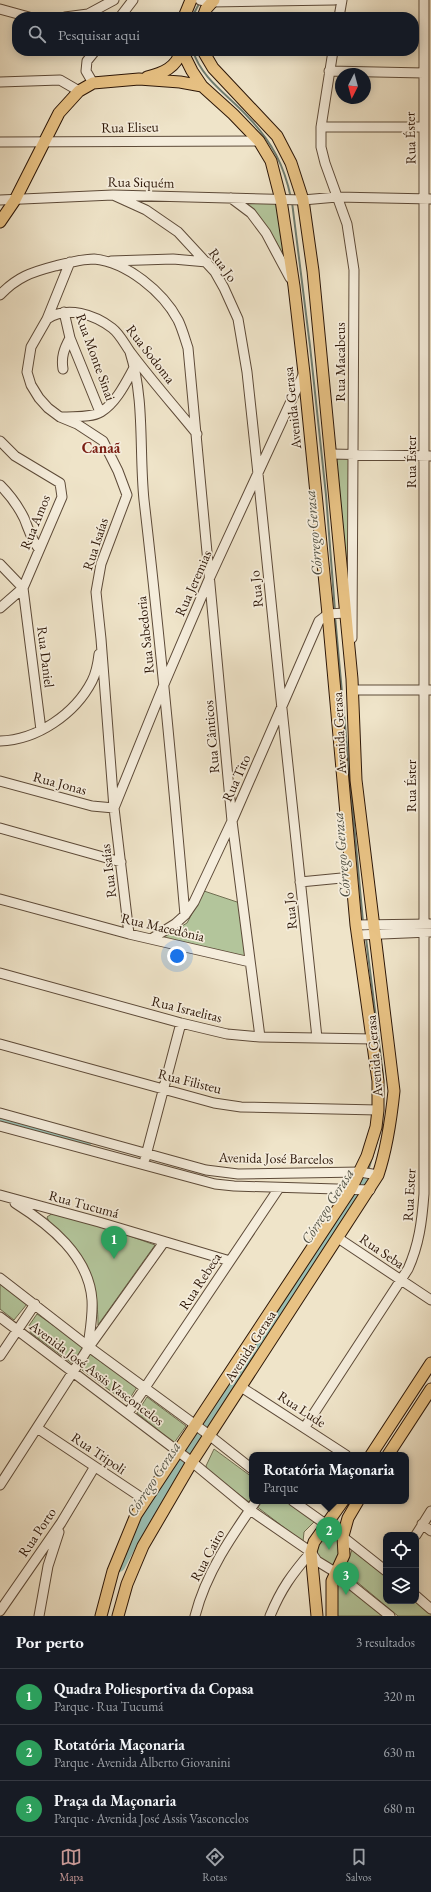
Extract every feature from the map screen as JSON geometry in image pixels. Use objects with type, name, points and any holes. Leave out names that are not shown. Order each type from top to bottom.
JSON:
[{"type":"main road","points":[[186,12],[191,0]]},
{"type":"main road","points":[[204,12],[207,0]]},
{"type":"main road","points":[[0,222],[15,200],[59,113],[79,91],[93,83],[139,79],[163,73],[171,68],[180,56]]},
{"type":"main road","name":"Avenida Gerasa","points":[[184,56],[202,86],[260,141],[271,161],[284,199],[330,614],[352,877],[366,930],[394,1091],[391,1120],[382,1162],[367,1174]]},
{"type":"main road","name":"Avenida Gerasa","points":[[118,1616],[127,1584],[143,1546],[185,1457],[359,1189],[367,1174],[378,1110],[378,1080],[373,1039],[356,780],[352,679],[344,613],[313,271],[300,200],[291,163],[277,136],[213,68],[206,56]]},
{"type":"main road","points":[[171,68],[179,71],[181,75],[180,82]]},
{"type":"main road","points":[[139,79],[180,82],[202,86]]},
{"type":"main road","points":[[359,1189],[367,1174]]},
{"type":"main road","name":"Avenida Gerasa","points":[[101,1616],[113,1571],[127,1535],[145,1500],[185,1457],[203,1430],[241,1387],[338,1238],[359,1189]]},
{"type":"main road","points":[[374,1452],[431,1363]]},
{"type":"main road","points":[[390,1452],[431,1389]]},
{"type":"main road","points":[[317,1616],[311,1552],[314,1542],[327,1526],[341,1504]]},
{"type":"main road","points":[[332,1616],[331,1592],[336,1572],[344,1555],[343,1536],[348,1518],[356,1504]]},
{"type":"street","points":[[92,12],[114,0]]},
{"type":"street","points":[[124,12],[133,0]]},
{"type":"street","points":[[207,0],[334,0]]},
{"type":"street","points":[[340,12],[342,0]]},
{"type":"street","name":"Rua Éster","points":[[424,0],[423,127],[428,199],[428,928]]},
{"type":"street","points":[[0,9],[12,12]]},
{"type":"street","points":[[91,56],[87,61],[86,71],[93,83]]},
{"type":"street","name":"Rua Macabeus","points":[[332,56],[321,127],[321,147],[347,224],[354,270],[352,679]]},
{"type":"street","points":[[329,71],[424,73]]},
{"type":"street","points":[[0,82],[60,80],[79,91]]},
{"type":"street","points":[[321,127],[423,127]]},
{"type":"street","name":"Rua Eliseu","points":[[0,142],[260,141]]},
{"type":"street","name":"Rua Siquém","points":[[0,200],[113,195],[284,199]]},
{"type":"street","name":"Rua Jo","points":[[113,195],[146,210],[178,232],[207,262],[224,288],[238,319],[247,372],[317,1038]]},
{"type":"street","points":[[284,199],[300,200],[337,197],[428,199]]},
{"type":"street","points":[[231,198],[251,213],[266,233],[283,262],[294,286]]},
{"type":"street","points":[[0,295],[9,286],[32,272],[70,262],[94,259],[123,267],[152,287],[178,319],[188,348],[197,434]]},
{"type":"street","points":[[106,262],[173,259],[207,262]]},
{"type":"street","points":[[70,262],[47,319],[31,347],[27,372],[31,385],[39,398],[60,417],[76,424],[103,441],[118,471],[127,495],[144,492]]},
{"type":"street","name":"Rua Sodoma","points":[[47,319],[53,315],[64,312],[94,316],[114,329],[130,352],[197,434]]},
{"type":"street","name":"Rua Monte Sinai","points":[[64,312],[70,338],[100,412]]},
{"type":"street","points":[[63,369],[61,361],[64,350],[70,338]]},
{"type":"street","name":"Rua Sabedoria","points":[[130,352],[139,384],[144,492],[164,682],[185,915]]},
{"type":"street","points":[[60,417],[82,416],[100,412],[117,397],[135,366]]},
{"type":"street","name":"Rua Jeremias","points":[[114,808],[164,682],[210,577],[304,373]]},
{"type":"street","name":"Rua Cânticos","points":[[197,434],[232,821],[260,1037]]},
{"type":"street","name":"Rua Amos","points":[[0,441],[15,456],[60,483],[62,496],[23,588],[0,608]]},
{"type":"street","points":[[330,454],[428,456]]},
{"type":"street","points":[[0,485],[10,495],[23,517],[32,540],[39,549]]},
{"type":"street","name":"Rua Isaías","points":[[127,495],[101,564],[96,592],[102,639],[114,808],[129,934]]},
{"type":"street","points":[[0,564],[23,588]]},
{"type":"street","name":"Rua Daniel","points":[[23,588],[41,730]]},
{"type":"street","points":[[330,614],[344,613]]},
{"type":"street","name":"Rua Tito","points":[[151,939],[175,924],[185,915],[194,902],[282,709],[319,621],[330,614]]},
{"type":"street","points":[[0,741],[30,735],[57,721],[85,692],[92,680],[102,639]]},
{"type":"street","points":[[352,690],[428,690]]},
{"type":"street","name":"Rua Jonas","points":[[0,781],[92,806],[114,808]]},
{"type":"street","points":[[0,828],[121,862]]},
{"type":"street","points":[[300,882],[352,877]]},
{"type":"street","name":"Rua Macedônia","points":[[0,899],[129,934],[250,962]]},
{"type":"street","points":[[366,930],[428,928]]},
{"type":"street","name":"Rua Ester","points":[[305,1427],[401,1280],[414,1256],[422,1229],[424,1194],[428,928]]},
{"type":"street","name":"Rua Israelitas","points":[[0,973],[181,1023],[227,1034],[260,1037],[373,1039]]},
{"type":"street","points":[[145,1160],[181,1023]]},
{"type":"street","name":"Rua Filisteu","points":[[0,1044],[214,1103],[241,1107],[378,1110]]},
{"type":"street","name":"Avenida José Barcelos","points":[[0,1113],[214,1184],[278,1188],[359,1189]]},
{"type":"street","name":"Avenida José Barcelos","points":[[0,1126],[145,1160],[206,1170],[238,1174],[367,1174]]},
{"type":"street","name":"Rua Rebeca","points":[[128,1413],[146,1389],[278,1188]]},
{"type":"street","points":[[3,1196],[38,1217],[64,1241],[87,1276],[93,1309],[89,1346]]},
{"type":"street","name":"Rua Tucumá","points":[[3,1196],[230,1262]]},
{"type":"street","points":[[38,1217],[44,1208]]},
{"type":"street","name":"Rua Seba","points":[[338,1238],[431,1300]]},
{"type":"street","points":[[0,1485],[89,1346],[164,1242]]},
{"type":"street","name":"Avenida José Assis Vasconcelos","points":[[0,1278],[146,1389],[203,1430],[249,1468]]},
{"type":"street","name":"Avenida José Assis Vasconcelos","points":[[17,1330],[35,1304]]},
{"type":"street","name":"Avenida José Assis Vasconcelos","points":[[0,1317],[74,1371],[185,1457],[250,1510],[311,1552],[317,1561],[336,1572],[390,1616]]},
{"type":"street","points":[[0,1356],[17,1330]]},
{"type":"street","name":"Rua Lude","points":[[241,1387],[342,1452]]},
{"type":"street","name":"Rua Tripoli","points":[[37,1428],[94,1468],[145,1500]]},
{"type":"street","name":"Rua Porto","points":[[0,1611],[61,1523],[94,1468]]},
{"type":"street","name":"Rua Cairo","points":[[195,1616],[204,1587],[224,1548],[254,1504]]},
{"type":"street","points":[[297,1504],[343,1536],[383,1569]]},
{"type":"street","points":[[418,1532],[431,1511]]},
{"type":"street","points":[[38,1616],[48,1566],[61,1523]]},
{"type":"street","points":[[422,1524],[431,1531]]},
{"type":"street","points":[[270,1616],[277,1598],[290,1575],[311,1552]]},
{"type":"street","points":[[419,1599],[431,1609]]},
{"type":"green space","points":[[239,200],[279,202],[290,270],[269,231],[256,215]]},
{"type":"green space","points":[[351,458],[351,640],[334,459]]},
{"type":"green space","points":[[204,891],[240,903],[247,958],[162,938],[187,923]]},
{"type":"green space","points":[[53,1213],[99,1225],[155,1245],[98,1325],[96,1294],[87,1266],[76,1249],[49,1222],[47,1217]]},
{"type":"green space","points":[[0,1284],[27,1304],[14,1320],[0,1309]]},
{"type":"green space","points":[[37,1314],[83,1346],[73,1364],[31,1333],[28,1327]]},
{"type":"green space","points":[[90,1354],[137,1387],[127,1403],[82,1370],[82,1366]]},
{"type":"green space","points":[[147,1397],[186,1426],[174,1443],[137,1413]]},
{"type":"green space","points":[[214,1449],[249,1475],[249,1502],[208,1471],[206,1466]]},
{"type":"green space","points":[[257,1504],[290,1504],[315,1521],[304,1532],[303,1542],[256,1506]]},
{"type":"green space","points":[[327,1535],[340,1541],[342,1548],[337,1564],[327,1564],[316,1553],[318,1542]]},
{"type":"green space","points":[[352,1550],[383,1575],[383,1604],[344,1571]]},
{"type":"green space","points":[[338,1581],[385,1616],[335,1616],[333,1609]]},
{"type":"green space","points":[[419,1603],[431,1612],[431,1616],[398,1616],[384,1604]]},
{"type":"waterway","name":"Córrego Gerasa","points":[[195,12],[200,2]]},
{"type":"waterway","name":"Córrego Gerasa","points":[[195,56],[203,71],[217,87],[242,110],[271,145],[285,175],[291,198]]},
{"type":"waterway","name":"Córrego Gerasa","points":[[292,202],[310,346],[326,495],[335,611]]},
{"type":"waterway","name":"Córrego Gerasa","points":[[335,616],[363,922]]},
{"type":"waterway","name":"Córrego Gerasa","points":[[366,938],[383,1075]]},
{"type":"waterway","name":"Córrego Gerasa","points":[[381,1127],[383,1111]]},
{"type":"waterway","points":[[0,1118],[86,1141]]},
{"type":"waterway","name":"Córrego Gerasa","points":[[368,1171],[380,1131]]},
{"type":"waterway","name":"Córrego Gerasa","points":[[119,1566],[139,1529],[176,1470],[367,1174]]},
{"type":"place","name":"Quadra Poliesportiva da Copasa","points":[[114,1259]]},
{"type":"place","name":"Rotatória Maçonaria","points":[[329,1550]]},
{"type":"place","name":"Praça da Maçonaria","points":[[346,1595]]},
{"type":"district","name":"Canaã","points":[[101,447]]}]
